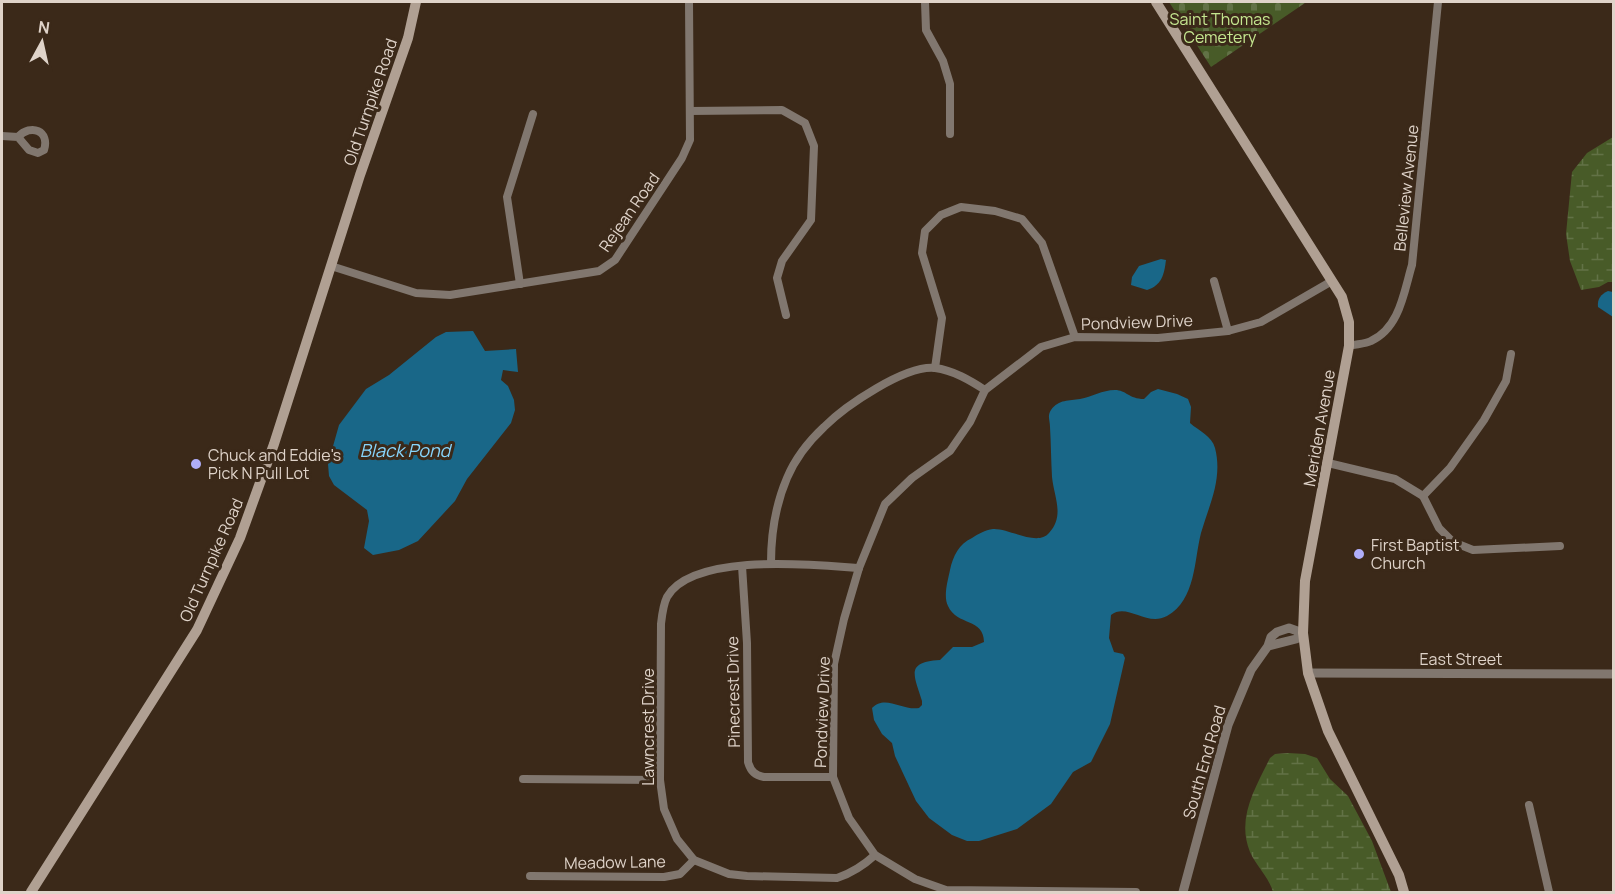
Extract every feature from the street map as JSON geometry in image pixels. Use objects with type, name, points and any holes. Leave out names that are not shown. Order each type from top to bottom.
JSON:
[{"type":"main road","name":"Old Turnpike Road","points":[[32,892],[197,630],[240,538],[274,444],[330,266],[408,38],[416,2]]},
{"type":"main road","name":"Meriden Avenue","points":[[1156,2],[1342,297],[1348,322],[1349,346],[1305,580],[1303,633],[1308,673],[1328,731],[1399,875],[1404,892]]},
{"type":"street","name":"Rejean Road","points":[[330,266],[416,293],[450,295],[598,271],[615,260],[682,158],[690,140],[688,2]]},
{"type":"street","points":[[925,2],[926,30],[943,62],[950,84],[951,134]]},
{"type":"street","name":"Belleview Avenue","points":[[1349,346],[1371,341],[1388,329],[1400,307],[1412,265],[1438,2]]},
{"type":"street","points":[[690,111],[782,110],[805,123],[814,146],[811,220],[782,261],[777,279],[786,315]]},
{"type":"street","points":[[520,284],[507,197],[534,114]]},
{"type":"street","points":[[2,136],[18,137]]},
{"type":"street","points":[[935,368],[942,318],[922,253],[925,231],[941,215],[961,207],[994,211],[1022,219],[1042,243],[1075,337]]},
{"type":"street","points":[[1214,281],[1228,331]]},
{"type":"street","name":"Pondview Drive","points":[[1136,892],[946,890],[915,879],[875,855],[849,818],[833,777],[834,664],[859,568],[885,504],[912,478],[950,451],[970,422],[985,390],[1041,347],[1075,337],[1158,338],[1228,331],[1261,322],[1332,281]]},
{"type":"street","points":[[1423,496],[1450,468],[1484,420],[1506,381],[1511,354]]},
{"type":"street","points":[[771,563],[772,531],[777,506],[787,477],[801,453],[825,426],[866,395],[903,374],[935,368],[966,378],[985,390]]},
{"type":"street","points":[[1328,463],[1395,479],[1423,496],[1439,528],[1453,542],[1473,550],[1560,546]]},
{"type":"street","name":"Lawncrest Drive","points":[[694,860],[677,839],[664,809],[660,780],[661,624],[668,597],[684,581],[715,569],[771,563],[859,568]]},
{"type":"street","name":"Pinecrest Drive","points":[[742,566],[747,643],[748,762],[750,769],[755,775],[764,777],[833,777]]},
{"type":"street","name":"South End Road","points":[[1183,892],[1228,725],[1251,670],[1268,646],[1296,639],[1303,633]]},
{"type":"street","name":"East Street","points":[[1308,673],[1614,674]]},
{"type":"street","points":[[523,779],[660,780]]},
{"type":"street","points":[[1529,805],[1549,892]]},
{"type":"street","points":[[694,860],[729,874],[837,878],[851,873],[875,855]]},
{"type":"street","name":"Meadow Lane","points":[[530,876],[664,877],[680,874],[694,860]]},
{"type":"green space","name":"Saint Thomas Cemetery","points":[[1169,2],[1321,2],[1305,3],[1211,67]]},
{"type":"green space","points":[[1613,137],[1613,282],[1581,290],[1570,261],[1566,234],[1572,172],[1587,153]]},
{"type":"green space","points":[[1275,754],[1305,754],[1317,758],[1330,779],[1348,796],[1372,841],[1391,892],[1273,892],[1269,881],[1250,852],[1246,839],[1246,815],[1270,758]]},
{"type":"water","points":[[1161,259],[1166,260],[1161,279],[1156,285],[1147,290],[1131,285],[1132,277],[1139,266]]},
{"type":"water","points":[[1608,291],[1613,292],[1613,317],[1598,307],[1600,297]]},
{"type":"water","name":"Black Pond","points":[[473,331],[485,351],[516,349],[518,372],[503,370],[501,380],[508,386],[514,400],[515,410],[511,423],[467,479],[455,501],[418,541],[399,550],[373,555],[364,548],[369,521],[367,510],[334,485],[329,476],[328,464],[339,425],[366,389],[389,375],[436,337],[446,332]]},
{"type":"water","points":[[1158,389],[1188,399],[1191,407],[1190,423],[1211,440],[1217,459],[1214,492],[1201,533],[1189,590],[1176,609],[1159,619],[1124,611],[1111,615],[1109,638],[1114,652],[1123,654],[1125,658],[1110,724],[1091,762],[1073,772],[1051,804],[1017,829],[979,841],[967,841],[952,835],[929,818],[916,801],[895,756],[892,743],[882,734],[874,720],[872,708],[877,704],[888,703],[919,708],[922,701],[915,677],[917,667],[929,661],[940,660],[953,647],[972,647],[984,642],[980,629],[957,617],[948,606],[946,598],[951,565],[963,544],[993,529],[1037,538],[1044,537],[1054,527],[1058,513],[1052,477],[1049,416],[1054,406],[1064,401],[1110,390],[1119,390],[1135,398],[1144,399]]},
{"type":"place","name":"Chuck and Eddie's Pick N Pull Lot","points":[[196,464]]},
{"type":"place","name":"First Baptist Church","points":[[1359,554]]}]
